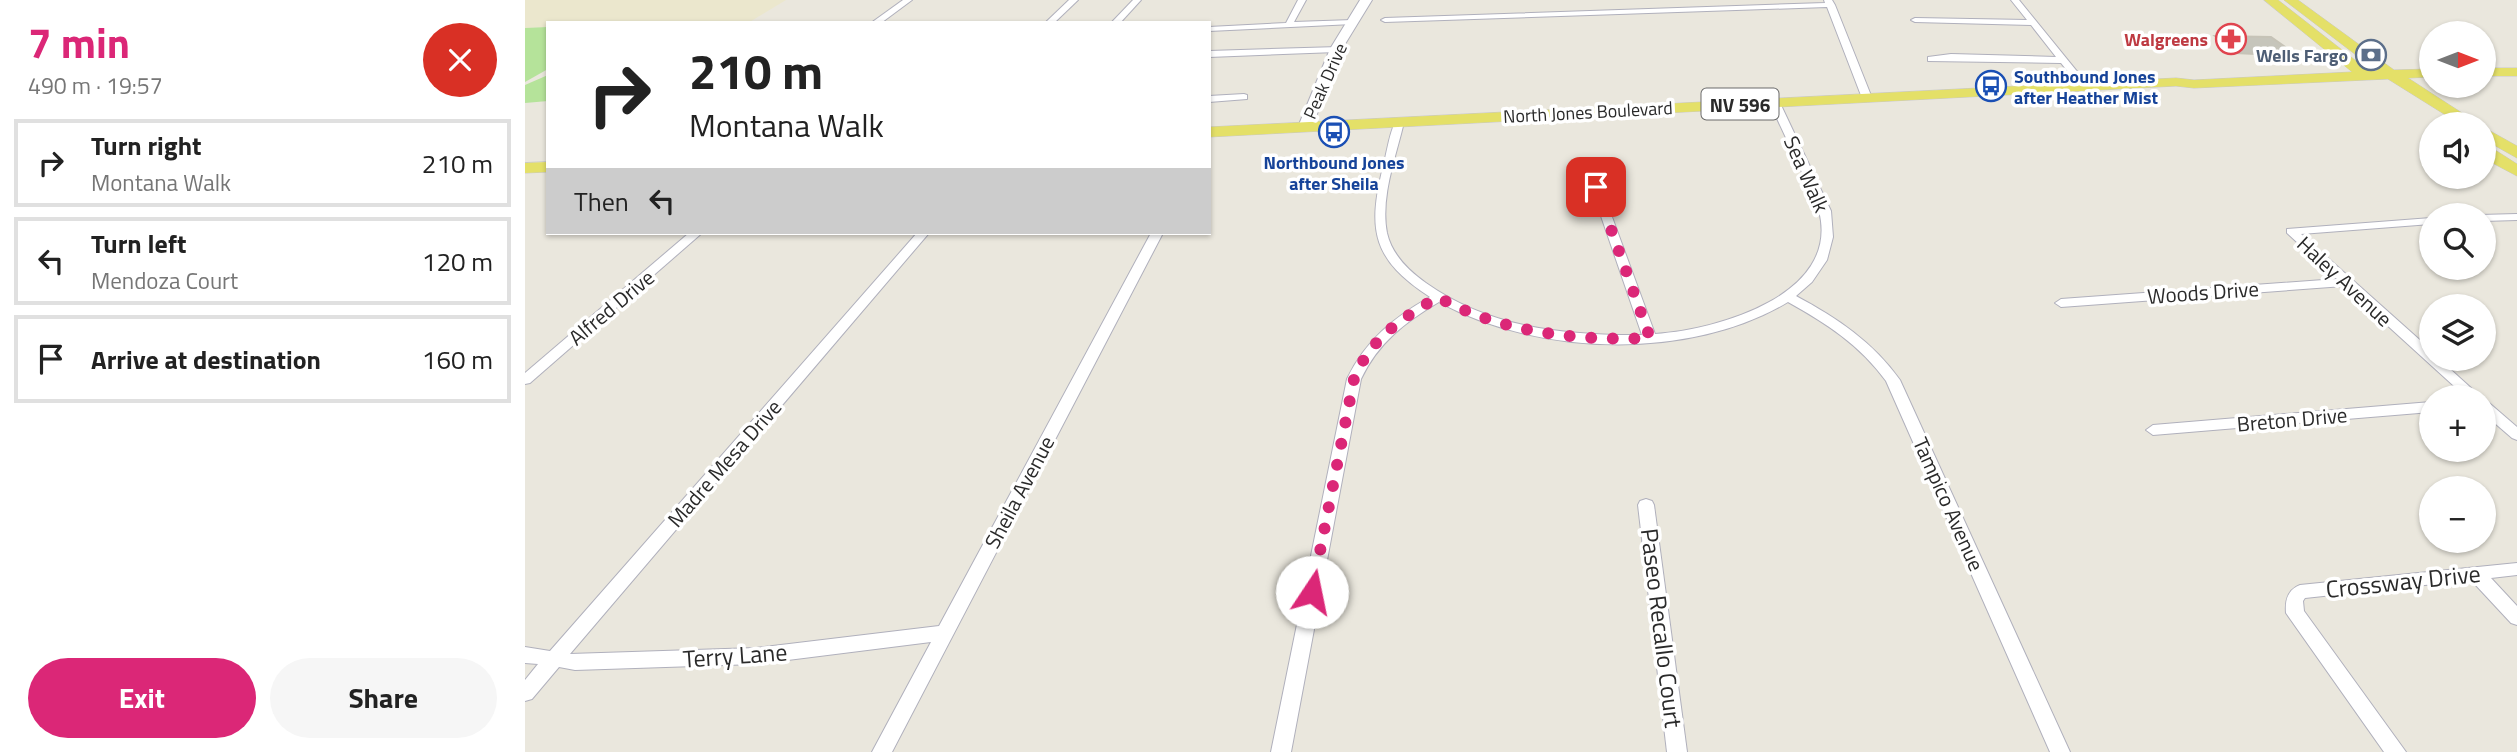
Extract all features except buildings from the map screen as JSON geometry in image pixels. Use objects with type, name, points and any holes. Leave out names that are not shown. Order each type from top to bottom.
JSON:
[{"type":"main road","points":[[2270,0],[2359,72],[2423,112]]},
{"type":"main road","points":[[2290,0],[2385,71],[2452,112]]},
{"type":"main road","name":"North Jones Boulevard","points":[[1211,133],[2176,82],[2194,84],[2359,72],[2419,72]]},
{"type":"main road","points":[[2496,72],[2517,72]]},
{"type":"main road","points":[[2496,140],[2517,153]]},
{"type":"main road","points":[[2496,158],[2517,171]]},
{"type":"main road","points":[[525,168],[546,167]]},
{"type":"street","points":[[878,21],[908,0]]},
{"type":"street","points":[[1051,21],[1074,0]]},
{"type":"street","points":[[1117,21],[1137,0]]},
{"type":"street","points":[[1289,24],[1302,0]]},
{"type":"street","name":"Peak Drive","points":[[1305,127],[1336,49],[1366,0]]},
{"type":"street","points":[[2015,0],[2085,87]]},
{"type":"street","points":[[1385,20],[1829,2],[1867,98]]},
{"type":"street","points":[[1915,20],[2034,23]]},
{"type":"street","points":[[1211,29],[1353,22]]},
{"type":"street","points":[[1211,54],[1336,49]]},
{"type":"street","points":[[1931,59],[1951,57],[2064,60]]},
{"type":"street","points":[[1211,99],[1244,97]]},
{"type":"street","name":"Sea Walk","points":[[1399,122],[1383,197],[1380,230],[1387,250],[1415,281],[1453,306],[1507,325],[1555,335],[1615,339],[1650,338],[1695,333],[1750,316],[1789,297],[1808,280],[1826,251],[1829,225],[1825,211],[1775,103]]},
{"type":"street","points":[[1596,187],[1650,338]]},
{"type":"street","points":[[2496,218],[2517,217]]},
{"type":"street","name":"Haley Avenue","points":[[2419,222],[2291,231],[2419,348]]},
{"type":"street","name":"Alfred Drive","points":[[525,380],[694,235]]},
{"type":"street","name":"Madre Mesa Drive","points":[[525,693],[920,235]]},
{"type":"street","name":"Sheila Avenue","points":[[882,752],[1156,235]]},
{"type":"street","name":"Woods Drive","points":[[2061,303],[2345,282]]},
{"type":"street","points":[[1281,752],[1354,379],[1361,361],[1379,338],[1401,318],[1438,297]]},
{"type":"street","name":"Tampico Avenue","points":[[1789,297],[1844,328],[1879,360],[1893,380],[2060,752]]},
{"type":"street","name":"Haley Avenue","points":[[2445,371],[2460,385]]},
{"type":"street","name":"Breton Drive","points":[[2153,430],[2419,408]]},
{"type":"street","points":[[2496,417],[2517,436]]},
{"type":"street","name":"Paseo Recallo Court","points":[[1646,505],[1677,752]]},
{"type":"street","name":"Crossway Drive","points":[[2396,752],[2295,613],[2294,600],[2300,592],[2517,569]]},
{"type":"street","points":[[2475,573],[2517,618]]},
{"type":"street","name":"Terry Lane","points":[[525,655],[575,662],[756,656],[945,633]]},
{"type":"shaded area","points":[[525,0],[786,0],[751,21],[546,21],[546,27],[525,28]]},
{"type":"green space","points":[[546,27],[546,70],[525,82],[525,28]]},
{"type":"green space","points":[[546,76],[546,101],[525,103],[525,85]]},
{"type":"place","name":"Walgreens","points":[[2231,39]]},
{"type":"place","name":"Wells Fargo","points":[[2371,55]]},
{"type":"place","name":"Southbound Jones after Heather Mist","points":[[1991,86]]},
{"type":"place","name":"Northbound Jones after Sheila","points":[[1334,132]]},
{"type":"route","points":[[1312,592],[1354,379],[1361,361],[1379,338],[1401,318],[1438,297],[1453,306],[1507,325],[1555,335],[1615,339],[1650,338],[1596,187]]}]
